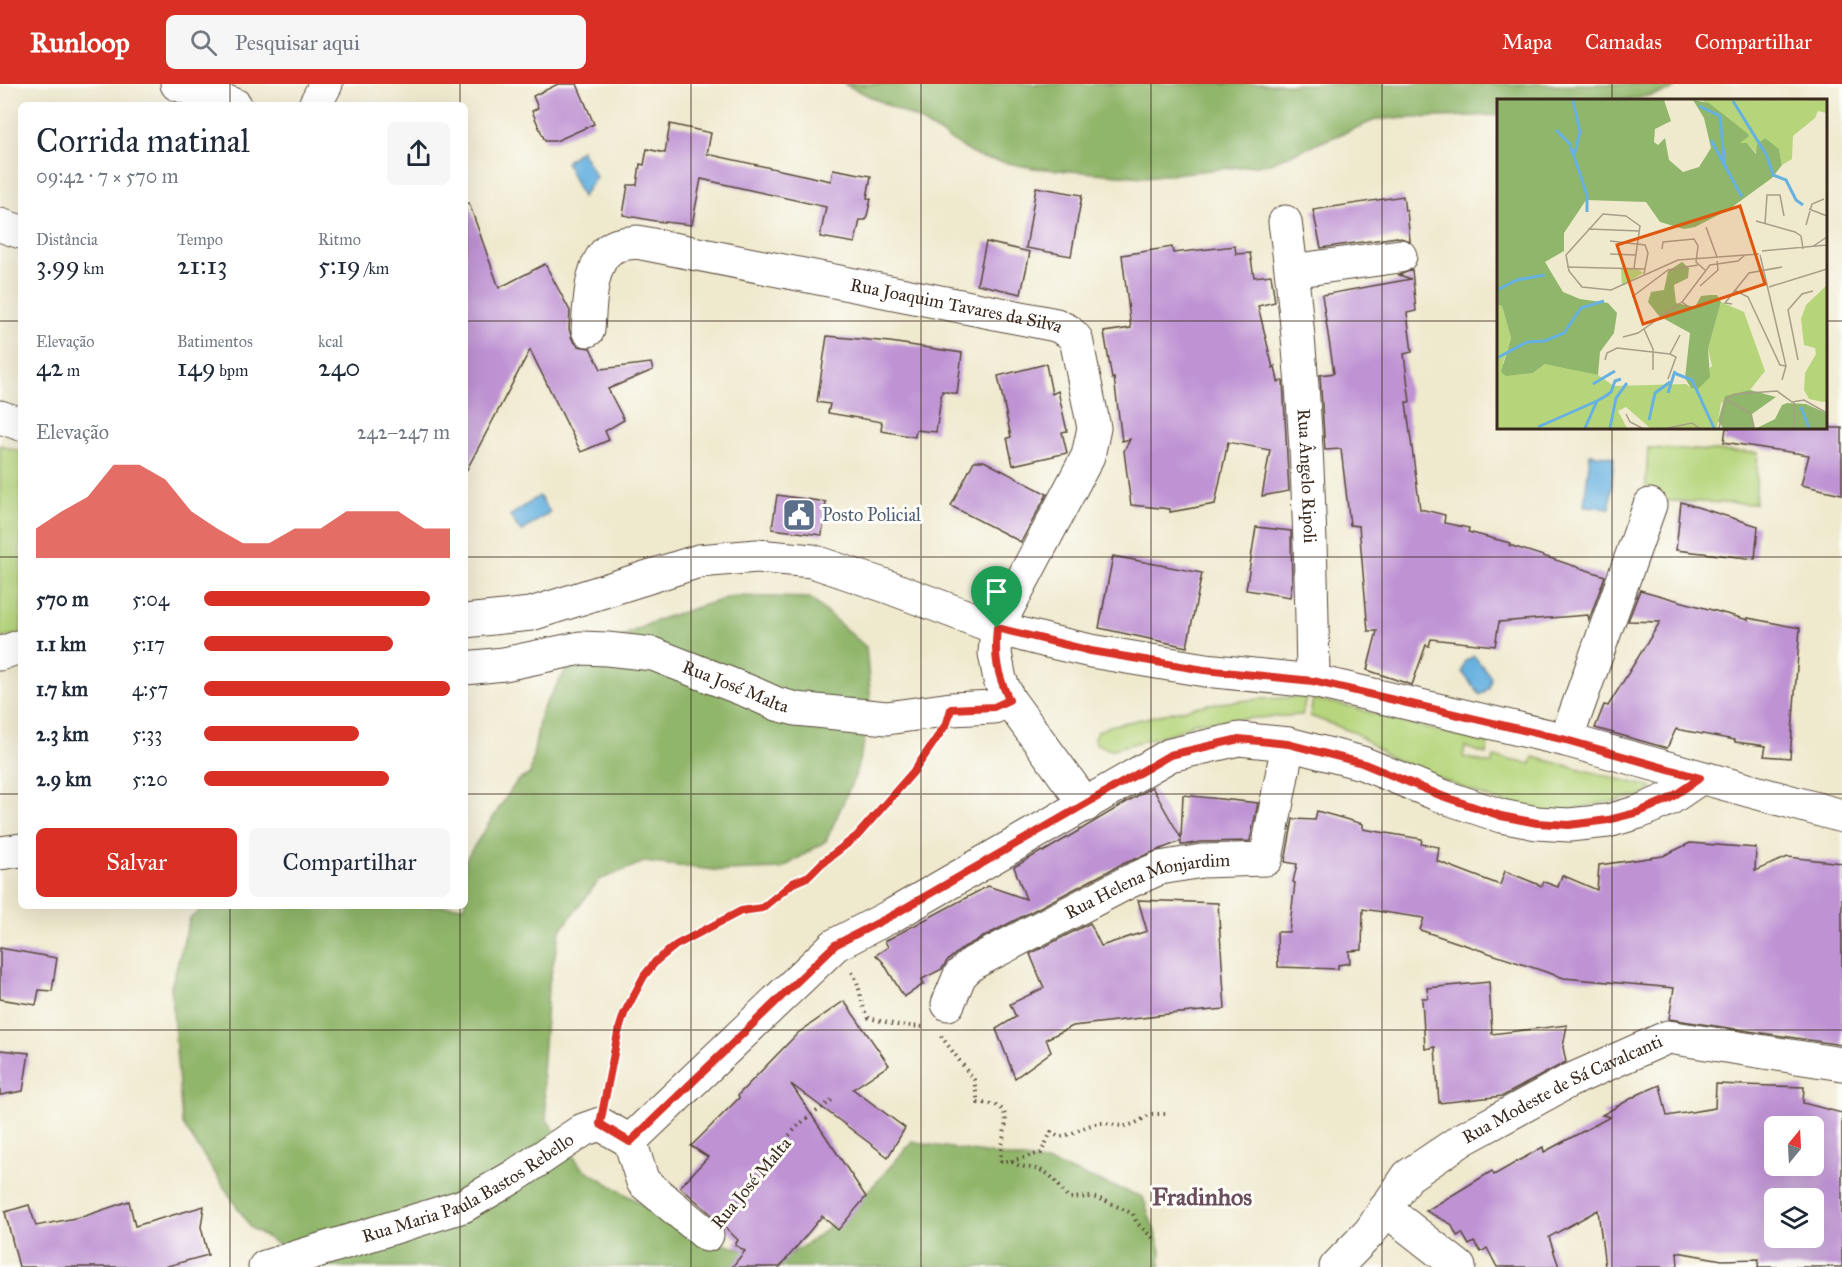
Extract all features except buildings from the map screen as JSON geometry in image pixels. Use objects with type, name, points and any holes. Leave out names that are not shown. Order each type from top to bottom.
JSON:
[{"type":"street","points":[[177,84],[227,102]]},
{"type":"street","points":[[317,102],[326,84]]},
{"type":"street","name":"Rua Ângelo Ripoli","points":[[1285,222],[1292,271],[1306,453],[1312,577],[1313,681]]},
{"type":"street","points":[[0,225],[18,231]]},
{"type":"street","name":"Rua Joaquim Tavares da Silva","points":[[588,330],[593,280],[598,265],[607,252],[618,245],[637,242],[1056,325],[1068,331],[1076,339],[1094,428],[1092,443],[1088,456],[997,628]]},
{"type":"street","points":[[1292,271],[1400,256]]},
{"type":"street","points":[[0,417],[18,423]]},
{"type":"street","points":[[1566,740],[1650,505]]},
{"type":"street","points":[[468,621],[531,614],[699,561],[757,556],[812,561],[997,628],[1091,651],[1170,665],[1313,681],[1566,740],[1842,816]]},
{"type":"street","points":[[997,628],[994,653],[1000,680],[1009,700],[1086,805]]},
{"type":"street","points":[[0,654],[18,647]]},
{"type":"street","name":"Rua José Malta","points":[[468,668],[531,659],[581,648],[607,649],[653,654],[777,704],[796,709],[887,718],[951,709],[994,707],[1009,700]]},
{"type":"street","points":[[600,1124],[630,1142],[835,945],[893,915],[1170,755],[1239,739],[1288,744],[1362,763],[1501,816],[1537,823],[1569,825],[1608,820],[1639,812],[1669,799],[1700,778]]},
{"type":"street","name":"Rua Helena Monjardim","points":[[937,1021],[960,975],[973,963],[1128,882],[1160,868],[1202,861],[1266,859],[1288,744]]},
{"type":"street","points":[[1739,789],[1842,792]]},
{"type":"street","points":[[0,853],[18,850]]},
{"type":"street","name":"Rua Modeste de Sá Cavalcanti","points":[[1336,1267],[1370,1232],[1408,1176],[1463,1139],[1569,1081],[1668,1037],[1842,1064]]},
{"type":"street","name":"Rua Maria Paula Bastos Rebello","points":[[266,1267],[463,1206],[513,1177],[582,1131],[600,1124]]},
{"type":"street","name":"Rua José Malta","points":[[630,1142],[643,1182],[707,1235]]},
{"type":"street","points":[[1385,1209],[1459,1267]]},
{"type":"path","points":[[600,1124],[618,1033],[624,1014],[644,976],[656,961],[676,945],[741,911],[762,908],[793,883],[809,876],[857,836],[914,771],[947,723],[951,709]]},
{"type":"path","points":[[835,945],[855,976],[861,992],[863,1009],[869,1018],[897,1025],[937,1021],[949,1045],[974,1080],[978,1103],[993,1102],[1006,1118],[1004,1140],[1000,1152],[1001,1161],[1011,1161],[1041,1153],[1051,1132],[1059,1137],[1103,1122],[1125,1126],[1150,1114],[1166,1114]]},
{"type":"path","name":"Rua José Malta","points":[[707,1235],[746,1194],[775,1152],[799,1125],[832,1100]]},
{"type":"path","points":[[1011,1161],[1016,1166],[1035,1168],[1046,1173],[1068,1198],[1092,1197],[1104,1200],[1133,1214],[1137,1224],[1150,1233],[1156,1241]]},
{"type":"green space","points":[[844,84],[1680,84],[1670,91],[1634,99],[1497,99],[1497,115],[1378,119],[1267,164],[1144,177],[1033,168],[978,157],[915,118]]},
{"type":"green space","points":[[0,445],[18,451],[18,634],[0,639]]},
{"type":"green space","points":[[1648,448],[1758,453],[1755,504],[1645,500]]},
{"type":"green space","points":[[733,596],[810,598],[866,647],[872,714],[855,776],[826,841],[781,869],[723,871],[644,862],[599,880],[560,931],[548,988],[542,1072],[547,1120],[581,1167],[697,1238],[783,1259],[816,1238],[873,1186],[912,1142],[1050,1163],[1143,1197],[1161,1250],[1160,1267],[316,1267],[251,1228],[182,1123],[171,987],[190,918],[203,909],[468,909],[468,855],[517,781],[530,774],[541,711],[572,660],[657,620]]},
{"type":"green space","points":[[1306,697],[1302,715],[1197,722],[1176,732],[1110,750],[1095,743],[1094,738],[1098,731],[1110,726],[1209,704]]},
{"type":"green space","points":[[1313,699],[1488,743],[1486,754],[1465,747],[1463,757],[1492,764],[1494,757],[1531,764],[1533,757],[1654,788],[1642,796],[1540,815],[1478,794],[1389,757],[1355,733],[1310,716]]},
{"type":"water","points":[[581,150],[596,177],[582,197],[566,162]]},
{"type":"water","points":[[1590,454],[1614,457],[1610,508],[1584,506]]},
{"type":"water","points":[[539,496],[550,512],[521,532],[510,516]]},
{"type":"water","points":[[1474,656],[1491,677],[1489,688],[1480,695],[1462,672],[1464,662]]},
{"type":"place","name":"Posto Policial","points":[[799,515]]},
{"type":"district","name":"Fradinhos","points":[[1202,1197]]},
{"type":"route","points":[[997,628],[1091,651],[1204,670],[1313,681],[1566,740],[1700,778],[1669,799],[1639,812],[1608,820],[1569,825],[1537,823],[1501,816],[1442,796],[1362,763],[1288,744],[1239,739],[1170,755],[893,915],[835,945],[630,1142],[600,1124],[618,1033],[624,1014],[644,976],[656,961],[676,945],[741,911],[762,908],[793,883],[809,876],[857,836],[914,771],[947,723],[951,709],[994,707],[1009,700],[1000,680],[994,653],[997,628]]}]
